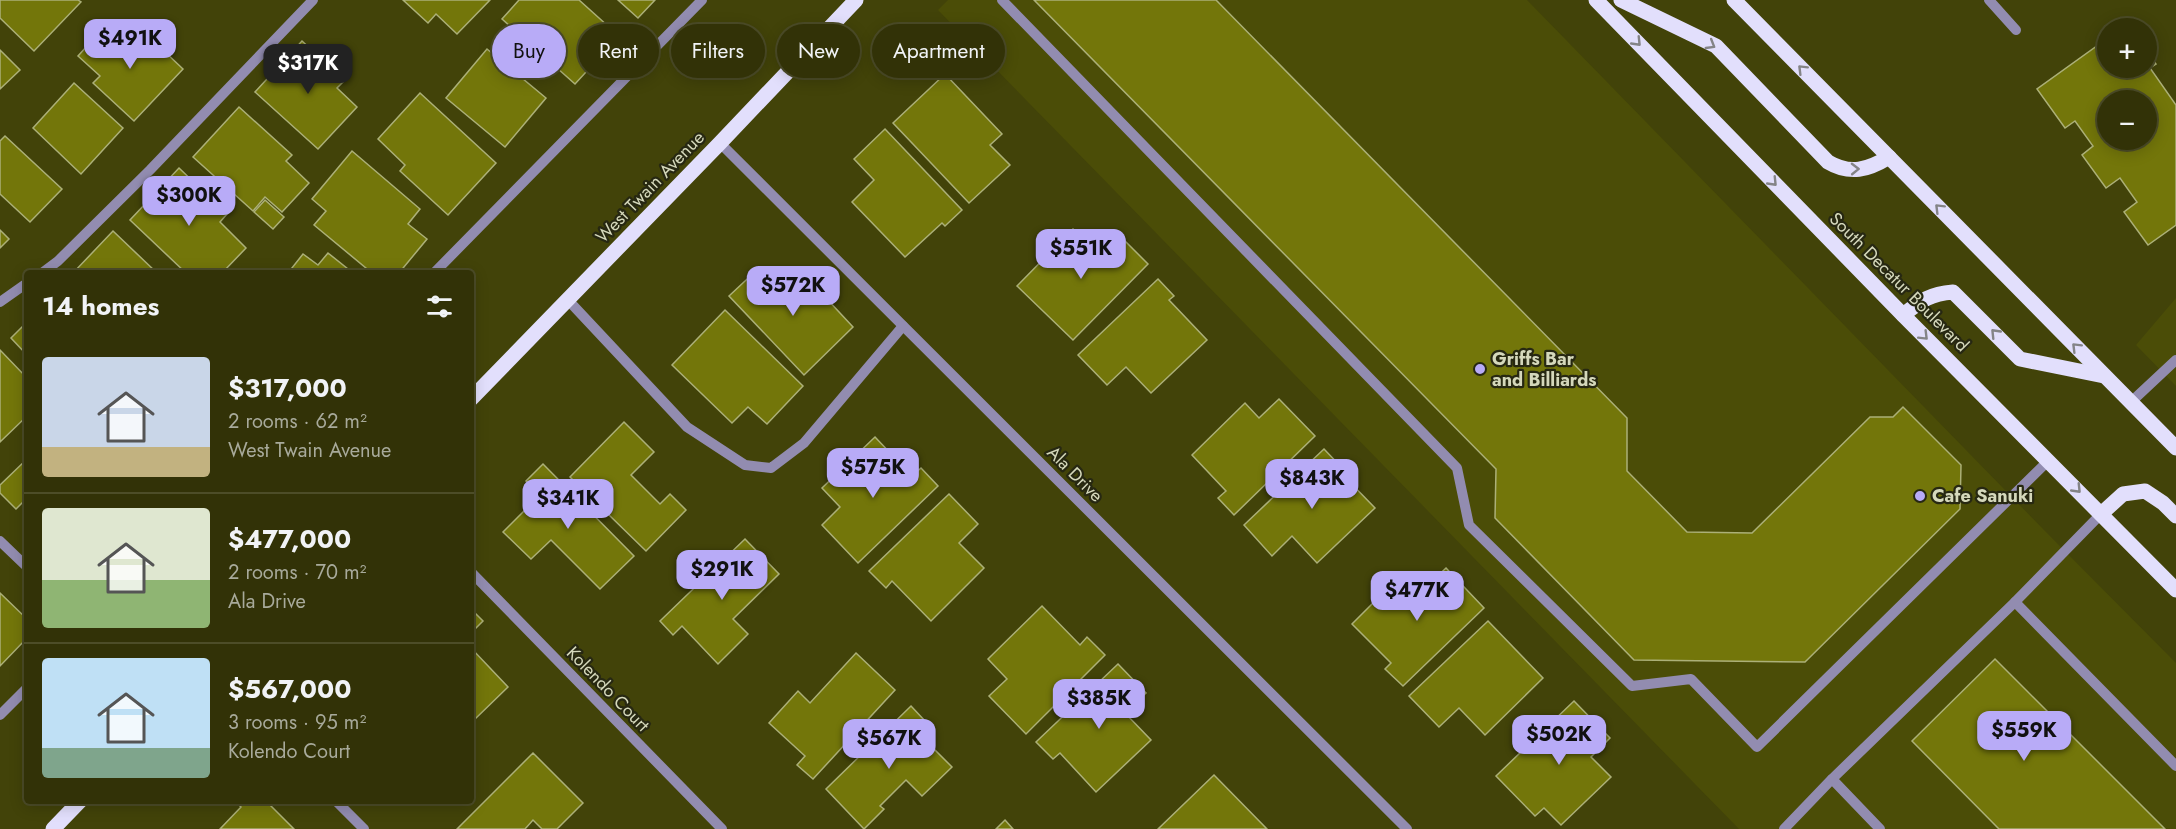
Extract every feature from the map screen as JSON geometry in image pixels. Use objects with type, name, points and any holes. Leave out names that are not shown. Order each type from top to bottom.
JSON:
[{"type":"main road","name":"West Twain Avenue","points":[[474,396],[856,0]]},
{"type":"main road","name":"South Decatur Boulevard","points":[[1596,0],[1903,315],[2176,590]]},
{"type":"main road","points":[[1621,0],[1716,46],[1828,162],[1856,171],[1873,167],[1890,158]]},
{"type":"main road","points":[[1734,0],[2176,448]]},
{"type":"main road","points":[[1903,315],[1925,298],[1953,292],[2020,359],[2104,376]]},
{"type":"main road","points":[[2101,514],[2123,494],[2145,491],[2163,503],[2176,516]]},
{"type":"main road","points":[[53,829],[77,804]]},
{"type":"street","points":[[46,270],[58,261],[150,170],[313,0]]},
{"type":"street","points":[[437,270],[702,0]]},
{"type":"street","points":[[1002,0],[1457,468],[1468,525],[1632,686],[1691,679],[1757,747],[2049,460]]},
{"type":"street","points":[[1989,0],[2016,30]]},
{"type":"street","name":"Ala Drive","points":[[720,143],[1407,829]]},
{"type":"street","points":[[0,302],[24,285]]},
{"type":"street","points":[[568,300],[687,427],[745,465],[771,468],[804,443],[903,326]]},
{"type":"street","points":[[2131,402],[2176,360]]},
{"type":"street","points":[[1784,829],[1832,779],[2015,602],[2101,514]]},
{"type":"street","points":[[0,541],[24,564]]},
{"type":"street","name":"Kolendo Court","points":[[474,575],[722,829]]},
{"type":"street","points":[[2015,602],[2176,766]]},
{"type":"street","points":[[0,715],[24,691]]},
{"type":"street","points":[[1832,779],[1880,829]]},
{"type":"street","points":[[339,804],[364,829]]},
{"type":"shaded area","points":[[948,0],[1527,0],[2176,663],[2176,829],[1739,829],[1005,78],[1005,24],[952,24],[938,10]]},
{"type":"shaded area","points":[[2176,298],[2176,386],[2136,345]]},
{"type":"building","points":[[0,0],[78,0],[81,2],[34,51],[0,18]]},
{"type":"building","points":[[403,0],[490,0],[457,34],[436,14],[428,23]]},
{"type":"building","points":[[519,0],[579,0],[606,24],[578,24],[578,78],[580,78],[575,84],[566,76],[566,24],[508,24],[502,19]]},
{"type":"building","points":[[618,0],[655,0],[638,18]]},
{"type":"building","points":[[1034,0],[1216,0],[1627,418],[1627,471],[1687,532],[1752,533],[1870,417],[1893,417],[1903,407],[1961,465],[1960,509],[1805,662],[1634,660],[1495,518],[1496,469]]},
{"type":"building","points":[[107,24],[131,46],[144,32],[183,69],[134,121],[93,83],[100,76],[78,56]]},
{"type":"building","points":[[302,41],[345,80],[337,88],[357,107],[318,149],[255,92]]},
{"type":"building","points":[[2097,46],[2097,78],[2157,78],[2176,105],[2176,225],[2148,245],[2124,212],[2137,202],[2120,178],[2106,188],[2082,155],[2093,146],[2075,121],[2065,128],[2037,89]]},
{"type":"building","points":[[487,49],[492,53],[492,78],[522,78],[546,98],[505,147],[446,98]]},
{"type":"building","points":[[0,50],[20,70],[0,89]]},
{"type":"building","points":[[941,78],[949,78],[1002,134],[990,145],[1010,165],[969,203],[893,123]]},
{"type":"building","points":[[74,83],[123,128],[81,174],[33,128]]},
{"type":"building","points":[[420,93],[496,163],[448,215],[400,171],[405,165],[378,139]]},
{"type":"building","points":[[239,107],[292,155],[286,161],[309,183],[282,212],[265,197],[253,211],[193,157]]},
{"type":"building","points":[[885,129],[962,210],[945,226],[942,223],[905,257],[852,202],[874,180],[854,159]]},
{"type":"building","points":[[5,136],[62,189],[30,222],[0,194],[0,141]]},
{"type":"building","points":[[352,151],[420,209],[408,224],[427,239],[401,270],[368,270],[314,225],[326,211],[312,199]]},
{"type":"building","points":[[179,168],[227,214],[220,222],[246,248],[225,270],[183,270],[130,220]]},
{"type":"building","points":[[265,200],[284,217],[273,229],[254,212]]},
{"type":"building","points":[[1073,229],[1094,249],[1114,230],[1148,264],[1073,340],[1017,286]]},
{"type":"building","points":[[0,230],[9,239],[0,248]]},
{"type":"building","points":[[113,231],[154,270],[76,270]]},
{"type":"building","points":[[328,253],[349,270],[290,270],[303,254],[318,265]]},
{"type":"building","points":[[760,267],[779,288],[799,269],[853,327],[804,375],[729,296]]},
{"type":"building","points":[[1158,279],[1174,296],[1169,300],[1207,340],[1151,393],[1126,367],[1107,385],[1078,355]]},
{"type":"building","points":[[725,310],[803,386],[767,424],[748,407],[732,423],[672,365]]},
{"type":"building","points":[[24,325],[24,352],[11,338]]},
{"type":"building","points":[[0,350],[24,375],[24,419],[0,442]]},
{"type":"building","points":[[1279,399],[1315,436],[1234,515],[1218,498],[1226,491],[1192,455],[1245,403],[1259,418]]},
{"type":"building","points":[[624,422],[654,452],[631,475],[660,504],[670,494],[686,510],[646,551],[570,477]]},
{"type":"building","points":[[875,437],[912,476],[921,468],[938,486],[858,563],[822,525],[840,507],[822,488]]},
{"type":"building","points":[[1324,449],[1343,469],[1340,472],[1375,508],[1317,563],[1292,536],[1272,556],[1244,525]]},
{"type":"building","points":[[24,462],[24,501],[16,509],[0,493],[0,485]]},
{"type":"building","points":[[543,464],[634,556],[600,589],[551,540],[531,559],[503,532],[540,495],[526,481]]},
{"type":"building","points":[[949,494],[978,524],[959,543],[984,568],[931,621],[892,581],[886,588],[869,571]]},
{"type":"building","points":[[745,539],[779,574],[733,619],[748,634],[718,664],[682,626],[673,635],[660,621]]},
{"type":"building","points":[[1446,568],[1484,608],[1403,686],[1385,669],[1391,663],[1352,624],[1404,572],[1422,591]]},
{"type":"building","points":[[0,593],[24,616],[24,641],[0,666]]},
{"type":"building","points":[[1042,606],[1080,645],[1087,637],[1105,655],[1026,734],[989,696],[1007,679],[988,659]]},
{"type":"building","points":[[474,612],[483,621],[474,630]]},
{"type":"building","points":[[1488,621],[1543,678],[1485,735],[1459,708],[1439,727],[1409,696]]},
{"type":"building","points":[[474,651],[508,687],[474,720]]},
{"type":"building","points":[[856,653],[895,690],[813,779],[797,765],[805,756],[769,723],[798,691],[810,703]]},
{"type":"building","points":[[1995,659],[2165,829],[1999,829],[1912,741]]},
{"type":"building","points":[[1118,664],[1146,693],[1125,713],[1151,740],[1096,792],[1060,753],[1053,759],[1036,742]]},
{"type":"building","points":[[1574,701],[1610,738],[1591,757],[1611,777],[1561,825],[1544,808],[1535,816],[1496,776]]},
{"type":"building","points":[[911,706],[925,721],[915,730],[952,767],[922,796],[906,780],[880,806],[884,809],[864,829],[826,789]]},
{"type":"building","points":[[533,753],[583,803],[557,829],[542,829],[533,820],[525,829],[457,829]]},
{"type":"building","points":[[1214,775],[1267,829],[1158,829]]},
{"type":"building","points":[[238,804],[269,804],[294,829],[220,829],[241,807]]},
{"type":"building","points":[[1005,820],[1013,829],[996,829]]},
{"type":"place","name":"Griffs Bar and Billiards","points":[[1480,369]]},
{"type":"place","name":"Cafe Sanuki","points":[[1920,496]]}]
